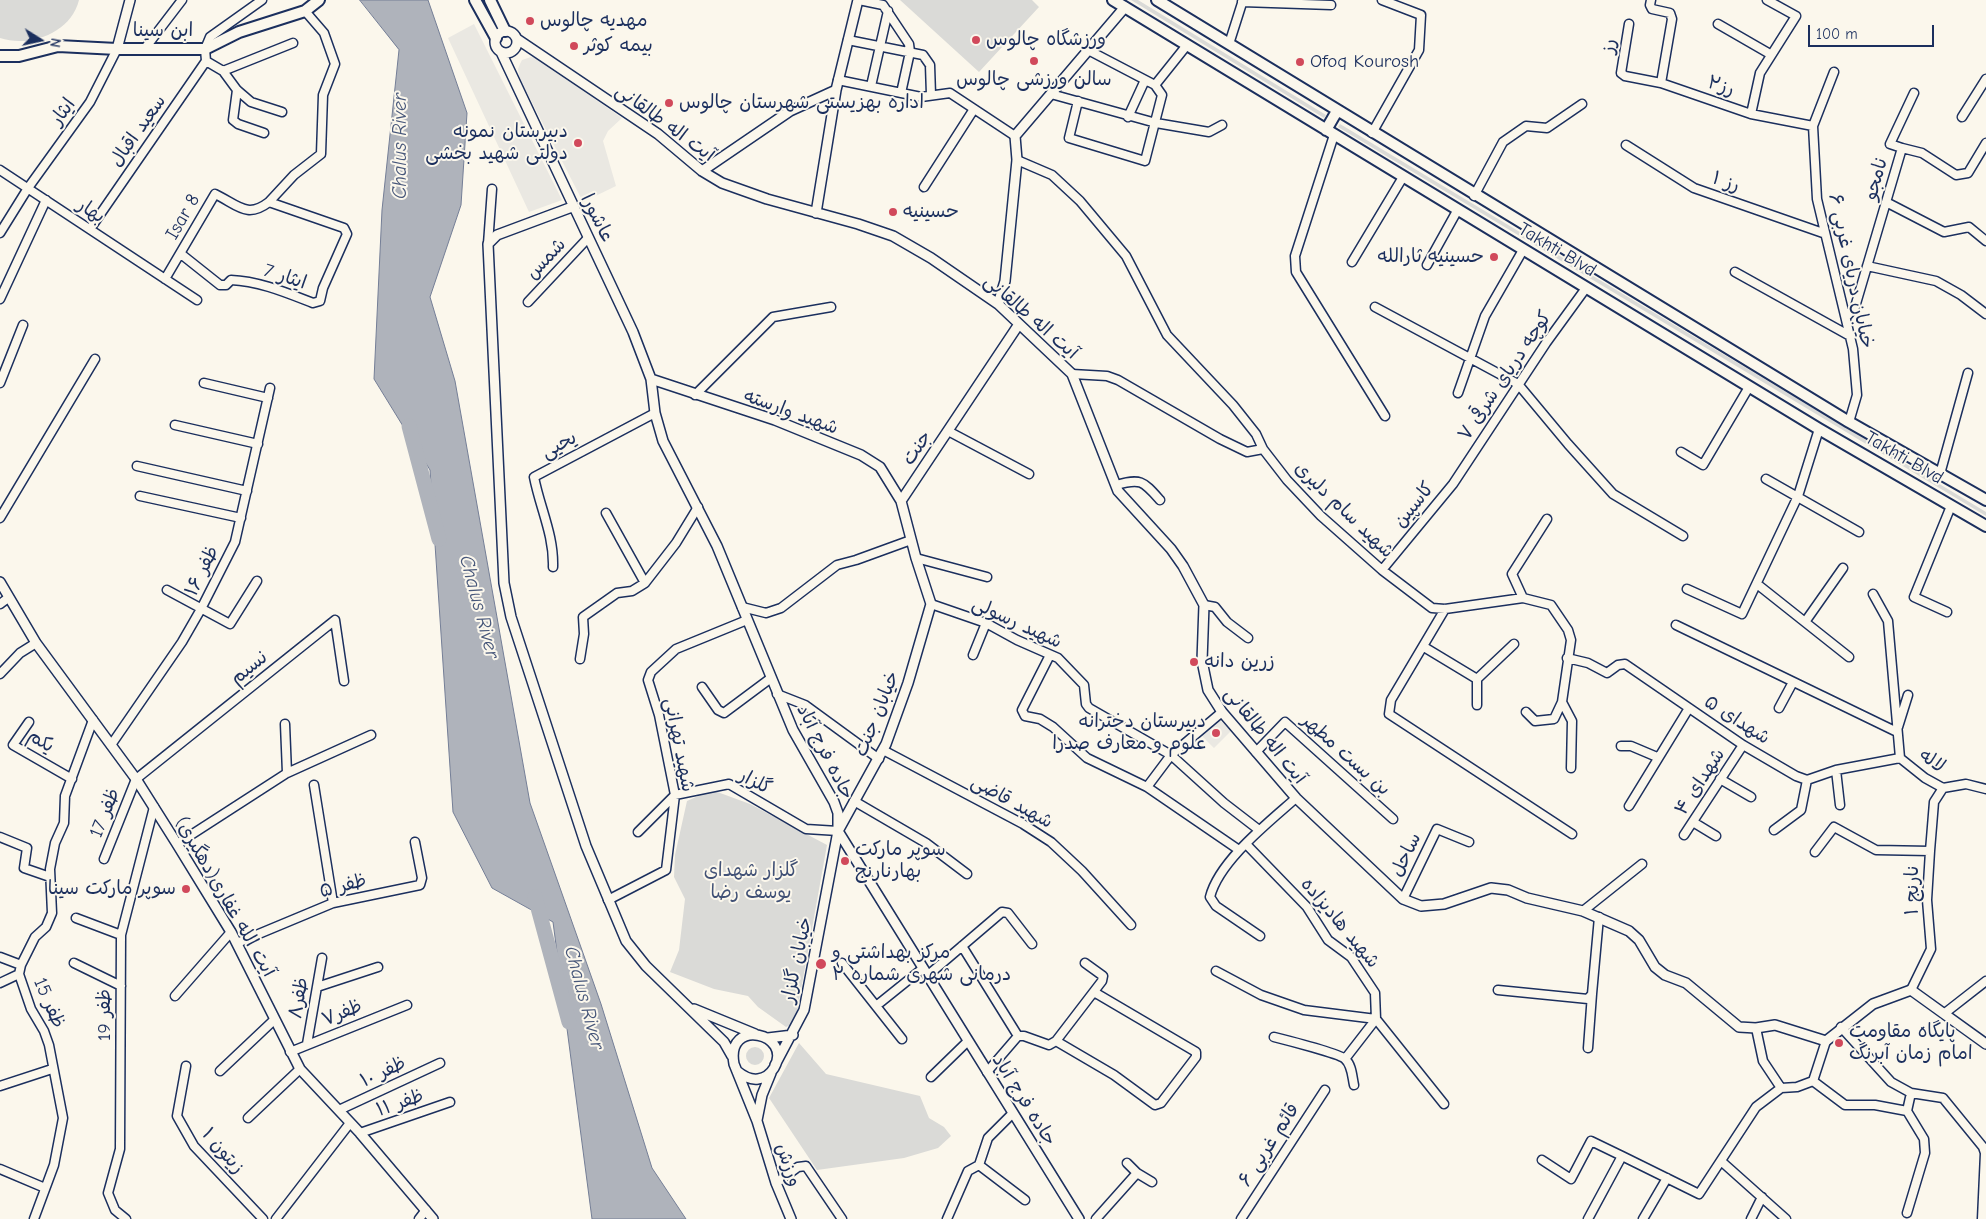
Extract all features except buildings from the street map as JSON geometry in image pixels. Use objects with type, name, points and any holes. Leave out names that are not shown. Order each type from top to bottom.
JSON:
[{"type":"main road","name":"ابن سینا","points":[[0,56],[19,56],[58,46],[117,49],[205,48],[240,32],[305,11],[319,0]]},
{"type":"main road","points":[[474,0],[496,38]]},
{"type":"main road","points":[[490,0],[506,31]]},
{"type":"main road","name":"Takhti Blvd","points":[[1113,0],[1819,429],[1986,526]]},
{"type":"main road","name":"Takhti Blvd","points":[[1157,0],[1474,196],[1849,422],[1986,500]]},
{"type":"main road","points":[[1330,132],[1337,111]]},
{"type":"street","points":[[117,49],[130,0]]},
{"type":"street","points":[[146,48],[182,0]]},
{"type":"street","points":[[262,0],[221,27],[210,37],[205,48],[206,61],[223,70],[237,90],[251,102],[282,112]]},
{"type":"street","points":[[816,213],[836,90],[858,0],[883,5],[909,44],[910,52],[901,93]]},
{"type":"street","points":[[1372,133],[1419,50],[1421,15],[1382,0]]},
{"type":"street","points":[[1650,0],[1652,9],[1670,13],[1672,20],[1661,83]]},
{"type":"street","points":[[1751,114],[1760,72],[1796,16],[1766,0]]},
{"type":"street","points":[[1230,44],[1242,1],[1330,5]]},
{"type":"street","points":[[998,304],[1005,281],[1017,160],[1015,136],[1125,7]]},
{"type":"street","points":[[269,202],[294,175],[321,154],[323,95],[335,64],[324,33],[305,11]]},
{"type":"street","points":[[871,86],[888,11]]},
{"type":"street","name":"رز","points":[[1621,73],[1629,24]]},
{"type":"street","points":[[1718,24],[1770,54]]},
{"type":"street","points":[[511,73],[514,51],[517,39],[512,33],[506,31],[496,38],[495,44],[500,52],[505,54],[514,51],[536,52]]},
{"type":"street","name":"آیت اله طالقانی","points":[[517,39],[658,134],[702,171],[722,183],[893,236],[931,258],[998,304],[1072,374],[1118,491],[1171,548],[1184,566],[1204,604],[1202,661],[1208,690],[1222,712],[1296,798],[1403,899],[1421,906],[1444,904],[1491,888],[1508,890],[1527,898],[1583,911],[1630,931],[1639,940],[1655,967],[1665,975],[1686,983],[1739,1027],[1756,1028],[1775,1025],[1826,1041]]},
{"type":"street","points":[[848,40],[924,55],[930,65],[931,96]]},
{"type":"street","points":[[223,70],[293,43]]},
{"type":"street","points":[[1154,85],[1187,45]]},
{"type":"street","name":"ایثار","points":[[0,234],[28,188],[90,102],[117,49]]},
{"type":"street","points":[[1078,101],[1069,138],[1145,160],[1162,94],[1154,85],[1088,50]]},
{"type":"street","name":"عاشورا","points":[[500,52],[572,207],[614,290],[651,379]]},
{"type":"street","name":"سعید اقبال","points":[[90,229],[206,61]]},
{"type":"street","points":[[1813,126],[1834,72]]},
{"type":"street","name":"رز۲","points":[[1621,73],[1625,76],[1661,83],[1751,114],[1813,126]]},
{"type":"street","points":[[1962,117],[1986,79]]},
{"type":"street","points":[[838,80],[920,96],[950,93],[1015,136]]},
{"type":"street","points":[[1128,116],[1145,80]]},
{"type":"street","points":[[237,90],[233,120],[238,124],[264,133]]},
{"type":"street","points":[[702,171],[790,111],[836,90]]},
{"type":"street","points":[[1902,148],[1890,144],[1914,93]]},
{"type":"street","points":[[1051,94],[1156,123],[1209,132],[1222,125]]},
{"type":"street","points":[[1474,196],[1503,142],[1526,126],[1547,128],[1582,104]]},
{"type":"street","points":[[924,187],[974,109]]},
{"type":"street","name":"خیابان دریای غربی ۶","points":[[1813,126],[1817,199],[1823,233],[1850,336],[1857,395],[1849,422]]},
{"type":"street","points":[[1330,132],[1295,256],[1296,272],[1385,416]]},
{"type":"street","name":"رز ۱","points":[[1626,145],[1694,188],[1823,233]]},
{"type":"street","name":"نامجو","points":[[1846,317],[1854,307],[1902,148],[1922,153],[1956,175],[1968,173],[1985,145]]},
{"type":"street","name":"شهید سام دلیری","points":[[1017,160],[1052,174],[1080,201],[1126,256],[1167,336],[1233,405],[1256,434],[1263,449],[1321,516],[1382,570],[1432,608],[1445,609],[1523,598],[1551,605],[1568,630],[1571,640],[1562,702]]},
{"type":"street","name":"بهار","points":[[0,170],[197,300]]},
{"type":"street","points":[[1352,262],[1403,177]]},
{"type":"street","points":[[492,189],[488,244],[504,583],[510,618],[586,846],[626,941],[646,966],[724,1042],[732,1056],[737,1071],[743,1076],[758,1079],[773,1068],[776,1050],[768,1038]]},
{"type":"street","name":"Isar 8","points":[[165,279],[216,194],[250,212],[258,211],[269,202]]},
{"type":"street","points":[[0,299],[46,200]]},
{"type":"street","name":"ایثار 7","points":[[181,254],[220,285],[226,285],[231,280],[240,280],[313,303],[320,301],[323,288],[347,234],[344,228],[269,202]]},
{"type":"street","points":[[1886,202],[1944,232],[1969,227],[1986,241]]},
{"type":"street","points":[[488,244],[497,235],[572,207]]},
{"type":"street","points":[[1427,266],[1458,210]]},
{"type":"street","name":"شمس","points":[[528,302],[588,238]]},
{"type":"street","points":[[1458,393],[1485,316],[1523,250]]},
{"type":"street","points":[[1867,266],[1936,281],[1961,295],[1986,314]]},
{"type":"street","points":[[1736,272],[1850,336]]},
{"type":"street","name":"کوچه دریای شرقی ۷","points":[[1452,484],[1518,384],[1586,288]]},
{"type":"street","points":[[695,395],[773,317],[831,307]]},
{"type":"street","points":[[1375,307],[1518,384],[1613,494],[1683,536]]},
{"type":"street","name":"جنت","points":[[901,501],[1019,324]]},
{"type":"street","points":[[0,383],[24,325]]},
{"type":"street","points":[[0,518],[95,360]]},
{"type":"street","points":[[1940,474],[1968,373]]},
{"type":"street","points":[[1072,374],[1107,376],[1118,380],[1246,452],[1263,449]]},
{"type":"street","name":"شهید وارسته","points":[[651,379],[775,420],[861,455],[880,466],[901,501]]},
{"type":"street","name":"جاده فرج آباد","points":[[651,379],[655,413],[663,441],[698,508],[742,607],[793,730],[834,802],[838,813],[838,831],[924,973],[1079,1219]]},
{"type":"street","points":[[204,383],[268,398]]},
{"type":"street","points":[[1681,452],[1703,465],[1749,386]]},
{"type":"street","name":"ظفر ۱۶","points":[[111,745],[202,609],[235,542],[270,388]]},
{"type":"street","name":"یحیی","points":[[553,567],[547,517],[540,504],[534,477],[655,413]]},
{"type":"street","points":[[175,425],[258,444]]},
{"type":"street","points":[[1687,590],[1742,614],[1798,496],[1819,429]]},
{"type":"street","points":[[948,431],[1029,474]]},
{"type":"street","points":[[137,466],[247,491]]},
{"type":"street","points":[[1766,479],[1860,532]]},
{"type":"street","points":[[1116,485],[1134,480],[1145,483],[1160,500]]},
{"type":"street","name":"کاسپين","points":[[1382,570],[1452,484]]},
{"type":"street","points":[[140,496],[241,518]]},
{"type":"street","points":[[901,501],[916,558],[931,604]]},
{"type":"street","points":[[1947,612],[1914,597],[1951,506]]},
{"type":"street","points":[[580,660],[584,634],[583,617],[617,593],[632,591],[645,583],[676,543],[698,508]]},
{"type":"street","points":[[606,513],[645,583]]},
{"type":"street","points":[[1523,598],[1512,574],[1547,518]]},
{"type":"street","points":[[742,607],[766,613],[781,608],[837,565],[911,540]]},
{"type":"street","points":[[916,558],[987,577]]},
{"type":"street","points":[[1805,622],[1843,568]]},
{"type":"street","name":"آیت الله غفاری(دهگیری)","points":[[0,582],[36,643],[136,780],[177,844],[231,932],[300,1069],[360,1133],[430,1216]]},
{"type":"street","points":[[168,590],[230,624],[257,582]]},
{"type":"street","points":[[1757,584],[1849,657]]},
{"type":"street","name":"لاله","points":[[1873,594],[1888,621],[1900,758],[1925,778],[1943,788]]},
{"type":"street","points":[[0,604],[8,598]]},
{"type":"street","name":"شهید رسولی","points":[[931,604],[986,623],[1058,658],[1084,685],[1086,704],[1089,708],[1171,755],[1224,803],[1259,830]]},
{"type":"street","name":"خیابان جنت","points":[[838,831],[883,750],[908,683],[931,604]]},
{"type":"street","points":[[1204,604],[1215,607],[1227,622],[1248,638]]},
{"type":"street","points":[[1445,609],[1391,700],[1389,714],[1572,834]]},
{"type":"street","name":"نسیم","points":[[136,780],[335,620],[344,681]]},
{"type":"street","name":"شهید تهرانی","points":[[608,900],[666,870],[676,795],[659,715],[648,680],[651,672],[676,649],[747,620]]},
{"type":"street","points":[[973,655],[986,623]]},
{"type":"street","points":[[1676,626],[1897,732],[1908,695]]},
{"type":"street","points":[[0,674],[20,653],[36,643]]},
{"type":"street","points":[[1477,705],[1477,679],[1514,644]]},
{"type":"street","points":[[1424,647],[1477,679]]},
{"type":"street","points":[[1050,655],[1022,710],[1025,716],[1040,719],[1053,727],[1087,758],[1147,787],[1239,850]]},
{"type":"street","name":"شهدای ۵","points":[[1567,658],[1588,663],[1608,673],[1618,665],[1625,664],[1743,746],[1796,776],[1807,780]]},
{"type":"street","name":"شهید تهرانی","points":[[702,687],[718,710],[724,713],[770,678]]},
{"type":"street","points":[[1779,708],[1793,682]]},
{"type":"street","points":[[777,694],[805,705],[879,759]]},
{"type":"street","points":[[1526,712],[1535,721],[1554,719],[1562,702]]},
{"type":"street","points":[[1562,702],[1572,721],[1570,768]]},
{"type":"street","points":[[1629,806],[1657,757],[1689,708]]},
{"type":"street","points":[[1147,787],[1171,755],[1222,712]]},
{"type":"street","name":"ظفر 15","points":[[34,1219],[54,1165],[62,1118],[44,1031],[31,1009],[19,974],[20,965],[36,938],[46,927],[52,913],[50,869],[55,843],[64,823],[65,796],[93,720]]},
{"type":"street","name":"یکم","points":[[28,722],[12,745],[72,779]]},
{"type":"street","name":"بن بست مطهر","points":[[1256,752],[1285,722],[1393,819]]},
{"type":"street","points":[[285,724],[287,773]]},
{"type":"street","points":[[177,844],[287,773],[371,735]]},
{"type":"street","points":[[1621,746],[1631,746],[1657,757]]},
{"type":"street","name":"شهدای ۴","points":[[1684,835],[1743,746]]},
{"type":"street","name":"شهید قاضی","points":[[883,750],[991,809],[1024,824],[1052,842],[1082,871],[1131,925]]},
{"type":"street","points":[[1774,830],[1801,810],[1807,780],[1836,770],[1900,758]]},
{"type":"street","points":[[1836,770],[1840,806]]},
{"type":"street","points":[[1720,779],[1751,797]]},
{"type":"street","name":"ظفر 17","points":[[104,859],[136,780]]},
{"type":"street","name":"گلزار","points":[[676,795],[729,784],[806,829],[838,831]]},
{"type":"street","points":[[1943,788],[1966,784],[1986,789]]},
{"type":"street","points":[[314,785],[333,904]]},
{"type":"street","name":"نارنج ۱","points":[[1911,990],[1931,950],[1927,900],[1930,851],[1934,802],[1943,788]]},
{"type":"street","points":[[638,832],[676,795]]},
{"type":"street","points":[[1260,936],[1216,906],[1210,897],[1212,889],[1239,850],[1296,798]]},
{"type":"street","points":[[854,801],[926,843],[968,874]]},
{"type":"street","name":"ظفر 19","points":[[126,1219],[115,1210],[108,1193],[120,1149],[121,935],[154,808]]},
{"type":"street","points":[[1693,822],[1716,836]]},
{"type":"street","points":[[1815,852],[1834,827],[1876,850],[1930,851]]},
{"type":"street","name":"ساحل","points":[[1403,899],[1437,829],[1469,842]]},
{"type":"street","name":"خیابان گلزار","points":[[757,1120],[762,1096],[773,1068],[793,1035],[804,1010],[838,831]]},
{"type":"street","points":[[0,837],[27,848],[24,868],[50,877]]},
{"type":"street","name":"ظفر ۵","points":[[237,943],[333,904],[420,885],[422,878],[415,842]]},
{"type":"street","name":"شهید هادیزاده","points":[[1246,844],[1307,907],[1328,940],[1351,956],[1375,993],[1376,1019]]},
{"type":"street","points":[[1583,911],[1642,864]]},
{"type":"street","points":[[876,1006],[962,946],[1002,912],[1008,913],[1032,944]]},
{"type":"street","points":[[1588,1048],[1598,917]]},
{"type":"street","points":[[76,918],[121,935]]},
{"type":"street","points":[[174,996],[231,932]]},
{"type":"street","points":[[962,946],[1018,1036]]},
{"type":"street","points":[[0,957],[20,965]]},
{"type":"street","name":"ظفر۸","points":[[307,1044],[322,958]]},
{"type":"street","points":[[74,963],[121,986]]},
{"type":"street","points":[[842,963],[902,1039]]},
{"type":"street","points":[[987,1072],[1018,1036],[1024,1036],[1049,1045],[1056,1041],[1102,981],[1103,976],[1084,963]]},
{"type":"street","points":[[318,987],[378,967]]},
{"type":"street","points":[[1216,971],[1261,995],[1304,1010],[1376,1019],[1444,1104]]},
{"type":"street","points":[[0,983],[19,974]]},
{"type":"street","points":[[1945,1014],[1986,981]]},
{"type":"street","points":[[1498,990],[1588,999],[1592,994]]},
{"type":"street","points":[[1813,1081],[1826,1041],[1841,1027],[1873,1004],[1911,990],[1986,1044]]},
{"type":"street","points":[[1056,1041],[1114,1075],[1155,1105],[1161,1103],[1196,1057],[1196,1052],[1094,992]]},
{"type":"street","name":"ظفر۷","points":[[290,1052],[407,1005]]},
{"type":"street","points":[[689,1006],[754,1034],[768,1038],[793,1035]]},
{"type":"street","points":[[1345,1059],[1376,1019]]},
{"type":"street","points":[[220,1070],[274,1020]]},
{"type":"street","points":[[1841,1027],[1891,1082],[1910,1093],[1942,1098],[1983,1147],[1985,1152],[1982,1219]]},
{"type":"street","points":[[1756,1028],[1763,1061],[1781,1088]]},
{"type":"street","points":[[732,1056],[737,1043],[742,1038],[754,1034]]},
{"type":"street","points":[[1274,1037],[1334,1053],[1345,1059],[1351,1068],[1354,1085]]},
{"type":"street","points":[[931,1077],[968,1041]]},
{"type":"street","name":"ظفر ۱۰","points":[[339,1110],[440,1063]]},
{"type":"street","name":"زیتون ۱","points":[[186,1066],[176,1116],[194,1146],[263,1219]]},
{"type":"street","points":[[0,1086],[52,1069]]},
{"type":"street","points":[[248,1118],[300,1069]]},
{"type":"street","name":"ورزش","points":[[737,1071],[757,1120],[776,1184],[791,1219]]},
{"type":"street","points":[[1542,1160],[1571,1179],[1591,1141],[1699,1194],[1756,1107],[1781,1088],[1797,1087],[1813,1081]]},
{"type":"street","points":[[1813,1081],[1845,1105],[1875,1105],[1907,1111]]},
{"type":"street","name":"قائم غربی ۶","points":[[1240,1219],[1325,1090]]},
{"type":"street","points":[[1907,1213],[1925,1152],[1924,1139],[1907,1111],[1910,1093]]},
{"type":"street","name":"ظفر ۱۱","points":[[360,1133],[450,1102]]},
{"type":"street","points":[[949,1218],[968,1171],[979,1165],[988,1138],[1012,1114]]},
{"type":"street","points":[[276,1219],[350,1123]]},
{"type":"street","points":[[1588,1219],[1622,1156]]},
{"type":"street","points":[[1721,1161],[1786,1219]]},
{"type":"street","points":[[1127,1163],[1137,1173],[1152,1182]]},
{"type":"street","points":[[979,1165],[1025,1200]]},
{"type":"street","points":[[776,1184],[798,1167],[806,1166],[842,1219]]},
{"type":"street","points":[[0,1170],[46,1188]]},
{"type":"street","points":[[1096,1219],[1137,1173]]},
{"type":"street","points":[[1643,1219],[1667,1178]]},
{"type":"street","points":[[1751,1219],[1762,1197]]},
{"type":"street","points":[[418,1219],[430,1216]]},
{"type":"shaded area","points":[[474,24],[562,200],[529,212],[448,38]]},
{"type":"shaded area","name":"دبیرستان نمونه دولتی شهید بخشی","points":[[531,57],[536,58],[622,118],[608,131],[603,141],[616,186],[583,202],[520,79],[518,69],[522,60]]},
{"type":"shaded area","name":"دبیرستان دخترانه علوم و معارف صدرا","points":[[1218,718],[1231,731],[1214,748],[1201,735]]},
{"type":"green space","points":[[0,0],[79,0],[75,12],[58,29],[36,39],[12,41],[0,38]]},
{"type":"green space","name":"ورزشگاه چالوس","points":[[900,0],[1032,0],[1039,7],[979,72]]},
{"type":"green space","points":[[1131,0],[1138,0],[1326,115],[1324,118]]},
{"type":"green space","points":[[1340,124],[1986,512],[1986,516],[1338,127]]},
{"type":"green space","name":"گلزار شهدای یوسف رضا","points":[[712,790],[750,804],[827,845],[795,1023],[786,1027],[758,1007],[748,996],[714,989],[670,972],[679,950],[685,899],[674,877],[675,855],[687,801]]},
{"type":"green space","points":[[799,1043],[826,1074],[920,1096],[929,1118],[944,1127],[951,1136],[938,1148],[904,1158],[817,1170],[769,1098]]},
{"type":"green space","points":[[755,1047],[761,1050],[764,1056],[761,1062],[755,1065],[749,1062],[746,1056],[749,1050]]},
{"type":"water","points":[[360,0],[428,0],[467,113],[461,205],[430,297],[455,381],[530,803],[601,1004],[652,1168],[686,1219],[592,1219],[553,922],[492,888],[453,812],[430,470],[374,379],[382,210],[399,50]]},
{"type":"waterway","name":"Chalus River","points":[[409,426],[439,539]]},
{"type":"waterway","name":"Chalus River","points":[[535,897],[569,1022]]},
{"type":"place","name":"مهدیه چالوس","points":[[530,21]]},
{"type":"place","name":"ورزشگاه چالوس","points":[[976,40]]},
{"type":"place","name":"بیمه کوثر","points":[[574,46]]},
{"type":"place","name":"سالن ورزشی چالوس","points":[[1034,61]]},
{"type":"place","name":"Ofoq Kourosh","points":[[1300,62]]},
{"type":"place","name":"اداره بهزیستی شهرستان چالوس","points":[[669,103]]},
{"type":"place","name":"دبیرستان نمونه دولتی شهید بخشی","points":[[578,143]]},
{"type":"place","name":"حسینیه","points":[[893,212]]},
{"type":"place","name":"حسینیه ثارالله","points":[[1494,257]]},
{"type":"place","name":"زرین دانه","points":[[1194,662]]},
{"type":"place","name":"دبیرستان دخترانه علوم و معارف صدرا","points":[[1216,733]]},
{"type":"place","name":"سوپر مارکت بهارنارنج","points":[[845,861]]},
{"type":"place","name":"سوپر مارکت سینا","points":[[186,889]]},
{"type":"place","name":"مرکز بهداشتی و درمانی شهری شماره ۲","points":[[821,964]]},
{"type":"place","name":"پایگاه مقاومت امام زمان آبرنگ","points":[[1839,1043]]}]
